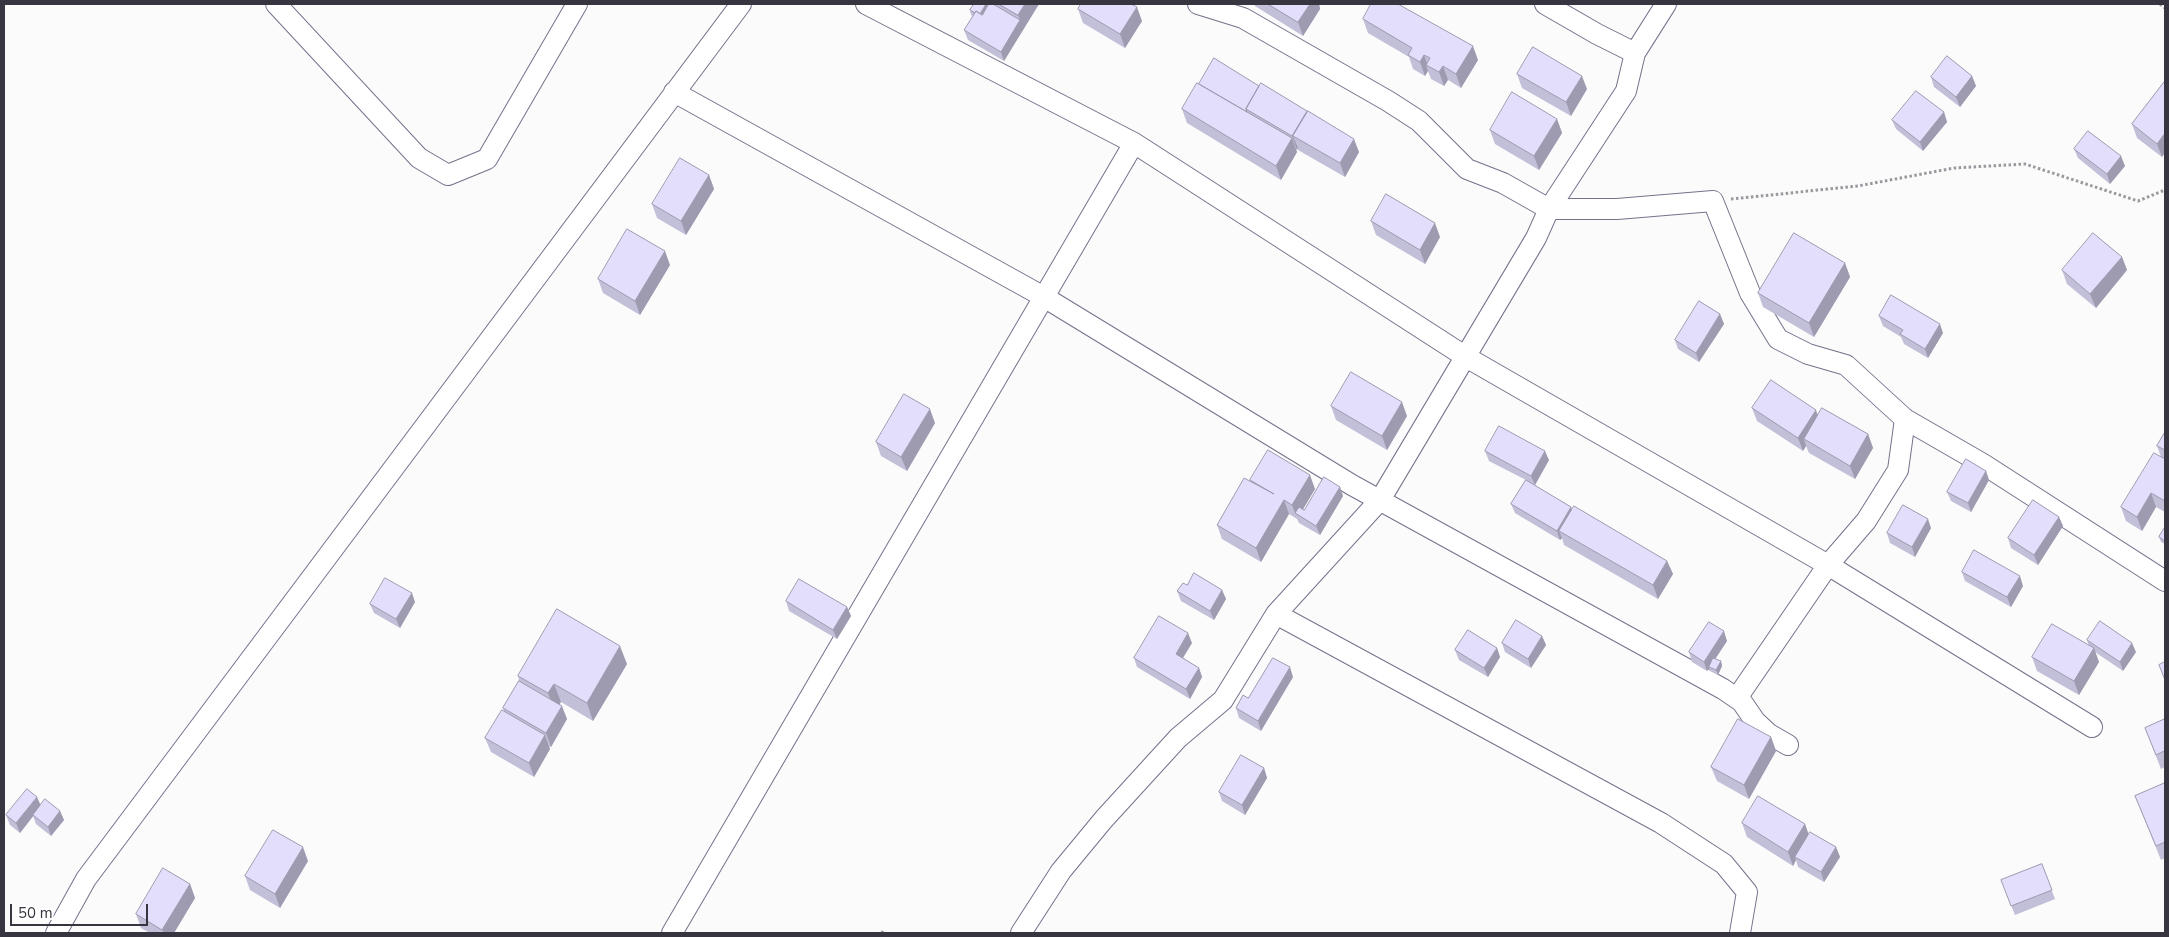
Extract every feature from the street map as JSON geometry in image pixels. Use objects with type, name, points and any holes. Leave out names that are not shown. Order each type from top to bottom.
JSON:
[{"type":"street","points":[[276,4],[419,158],[448,175],[487,159],[577,4]]},
{"type":"street","points":[[56,933],[92,872],[674,92],[742,4]]},
{"type":"street","points":[[866,4],[1134,144],[1466,357],[1828,564],[2092,726]]},
{"type":"street","points":[[1198,4],[1239,10],[1420,121],[1467,169],[1503,183],[1549,209],[1617,209],[1713,201],[1750,293],[1778,339],[1808,354],[1846,365],[1905,419],[1983,464],[2165,581]]},
{"type":"street","points":[[1545,4],[1635,53]]},
{"type":"street","points":[[1021,933],[1061,871],[1104,819],[1178,738],[1223,700],[1276,614],[1380,500],[1536,238],[1549,209],[1626,92],[1635,53],[1666,4]]},
{"type":"street","points":[[674,92],[1044,297],[1380,500],[1737,698],[1769,734],[1788,745]]},
{"type":"street","points":[[672,933],[1134,144]]},
{"type":"street","points":[[1737,698],[1828,564],[1866,520],[1898,470],[1905,419]]},
{"type":"street","points":[[1276,614],[1661,822],[1724,864],[1747,892],[1740,933]]},
{"type":"path","points":[[2160,4],[2165,8]]},
{"type":"path","points":[[1713,201],[1858,186],[1954,168],[2025,164],[2138,201],[2165,190]]},
{"type":"building","points":[[974,4],[986,4],[980,14],[970,10]]},
{"type":"building","points":[[989,4],[993,4],[1020,20],[1001,52],[964,30],[976,11],[982,15]]},
{"type":"building","points":[[999,4],[1025,4],[1018,15]]},
{"type":"building","points":[[1081,4],[1131,4],[1137,7],[1120,34],[1078,9]]},
{"type":"building","points":[[1268,4],[1310,4],[1298,22]]},
{"type":"building","points":[[1371,4],[1398,4],[1473,46],[1456,74],[1443,66],[1439,72],[1426,65],[1430,58],[1424,55],[1420,62],[1408,55],[1412,48],[1363,19]]},
{"type":"building","points":[[1533,47],[1582,76],[1566,102],[1517,74]]},
{"type":"building","points":[[1947,56],[1972,76],[1956,97],[1931,77]]},
{"type":"building","points":[[1214,58],[1259,86],[1246,109],[1247,112],[1199,84]]},
{"type":"building","points":[[2165,81],[2165,133],[2157,144],[2132,124]]},
{"type":"building","points":[[1197,83],[1292,138],[1276,166],[1182,109]]},
{"type":"building","points":[[1261,83],[1307,111],[1292,136],[1246,109]]},
{"type":"building","points":[[1916,91],[1944,112],[1920,142],[1892,120]]},
{"type":"building","points":[[1512,92],[1557,119],[1534,156],[1490,130]]},
{"type":"building","points":[[1308,111],[1354,139],[1340,163],[1293,136]]},
{"type":"building","points":[[2088,131],[2121,156],[2107,174],[2074,149]]},
{"type":"building","points":[[680,158],[709,175],[681,221],[652,204]]},
{"type":"building","points":[[1386,194],[1435,223],[1420,250],[1371,221]]},
{"type":"building","points":[[627,229],[665,251],[635,301],[598,279]]},
{"type":"building","points":[[1794,233],[1845,263],[1809,323],[1758,293]]},
{"type":"building","points":[[2093,233],[2122,257],[2090,294],[2062,270]]},
{"type":"building","points":[[1891,295],[1940,324],[1925,349],[1900,334],[1903,330],[1879,316]]},
{"type":"building","points":[[1699,301],[1720,314],[1696,353],[1675,340]]},
{"type":"building","points":[[1351,372],[1402,402],[1382,436],[1331,406]]},
{"type":"building","points":[[1771,380],[1816,410],[1798,438],[1752,408]]},
{"type":"building","points":[[904,394],[930,409],[901,457],[876,442]]},
{"type":"building","points":[[1822,408],[1868,434],[1850,466],[1804,439]]},
{"type":"building","points":[[1499,426],[1545,451],[1531,476],[1485,451]]},
{"type":"building","points":[[2165,432],[2165,450],[2157,446]]},
{"type":"building","points":[[1268,450],[1310,475],[1292,505],[1284,500],[1256,548],[1217,525],[1244,478],[1274,494],[1250,480]]},
{"type":"building","points":[[2154,453],[2165,459],[2165,501],[2151,493],[2137,517],[2121,507]]},
{"type":"building","points":[[1966,459],[1986,471],[1968,503],[1947,492]]},
{"type":"building","points":[[1324,477],[1340,487],[1316,526],[1295,513],[1299,507],[1304,510]]},
{"type":"building","points":[[1526,480],[1571,507],[1557,531],[1511,504]]},
{"type":"building","points":[[2033,500],[2059,517],[2034,555],[2008,538]]},
{"type":"building","points":[[1903,505],[1928,519],[1912,547],[1887,533]]},
{"type":"building","points":[[1574,506],[1667,561],[1653,585],[1559,531]]},
{"type":"building","points":[[2165,527],[2165,541],[2159,537]]},
{"type":"building","points":[[1974,550],[2020,576],[2007,597],[1962,572]]},
{"type":"building","points":[[1194,573],[1222,590],[1210,611],[1177,591],[1183,583],[1187,585]]},
{"type":"building","points":[[385,578],[412,593],[396,619],[370,604]]},
{"type":"building","points":[[799,579],[847,607],[833,630],[786,601]]},
{"type":"building","points":[[557,609],[620,646],[587,703],[554,684],[548,693],[518,676]]},
{"type":"building","points":[[1159,616],[1188,633],[1176,654],[1199,668],[1186,689],[1134,658]]},
{"type":"building","points":[[1516,620],[1542,636],[1528,659],[1502,643]]},
{"type":"building","points":[[2100,621],[2132,643],[2120,662],[2087,640]]},
{"type":"building","points":[[1709,622],[1724,631],[1704,662],[1689,652]]},
{"type":"building","points":[[2052,624],[2094,648],[2074,681],[2032,657]]},
{"type":"building","points":[[1468,630],[1497,648],[1484,668],[1455,650]]},
{"type":"building","points":[[1273,658],[1290,667],[1258,721],[1236,708],[1243,695],[1248,698]]},
{"type":"building","points":[[1713,658],[1721,661],[1716,670],[1709,667]]},
{"type":"building","points":[[2165,662],[2165,680],[2159,665]]},
{"type":"building","points":[[519,681],[562,706],[546,733],[503,708]]},
{"type":"building","points":[[502,710],[545,735],[529,763],[485,738]]},
{"type":"building","points":[[1738,719],[1771,737],[1744,785],[1711,767]]},
{"type":"building","points":[[2165,719],[2165,756],[2164,751],[2156,755],[2145,728]]},
{"type":"building","points":[[1241,755],[1264,768],[1242,805],[1219,792]]},
{"type":"building","points":[[2165,783],[2165,842],[2156,846],[2135,796]]},
{"type":"building","points":[[27,789],[37,797],[16,823],[6,815]]},
{"type":"building","points":[[1758,796],[1805,824],[1788,852],[1742,823]]},
{"type":"building","points":[[45,799],[60,811],[48,827],[33,815]]},
{"type":"building","points":[[273,830],[303,847],[275,894],[245,876]]},
{"type":"building","points":[[1810,832],[1836,847],[1821,872],[1795,857]]},
{"type":"building","points":[[2042,864],[2052,890],[2011,906],[2001,880]]},
{"type":"building","points":[[163,868],[190,884],[162,930],[136,914]]}]
